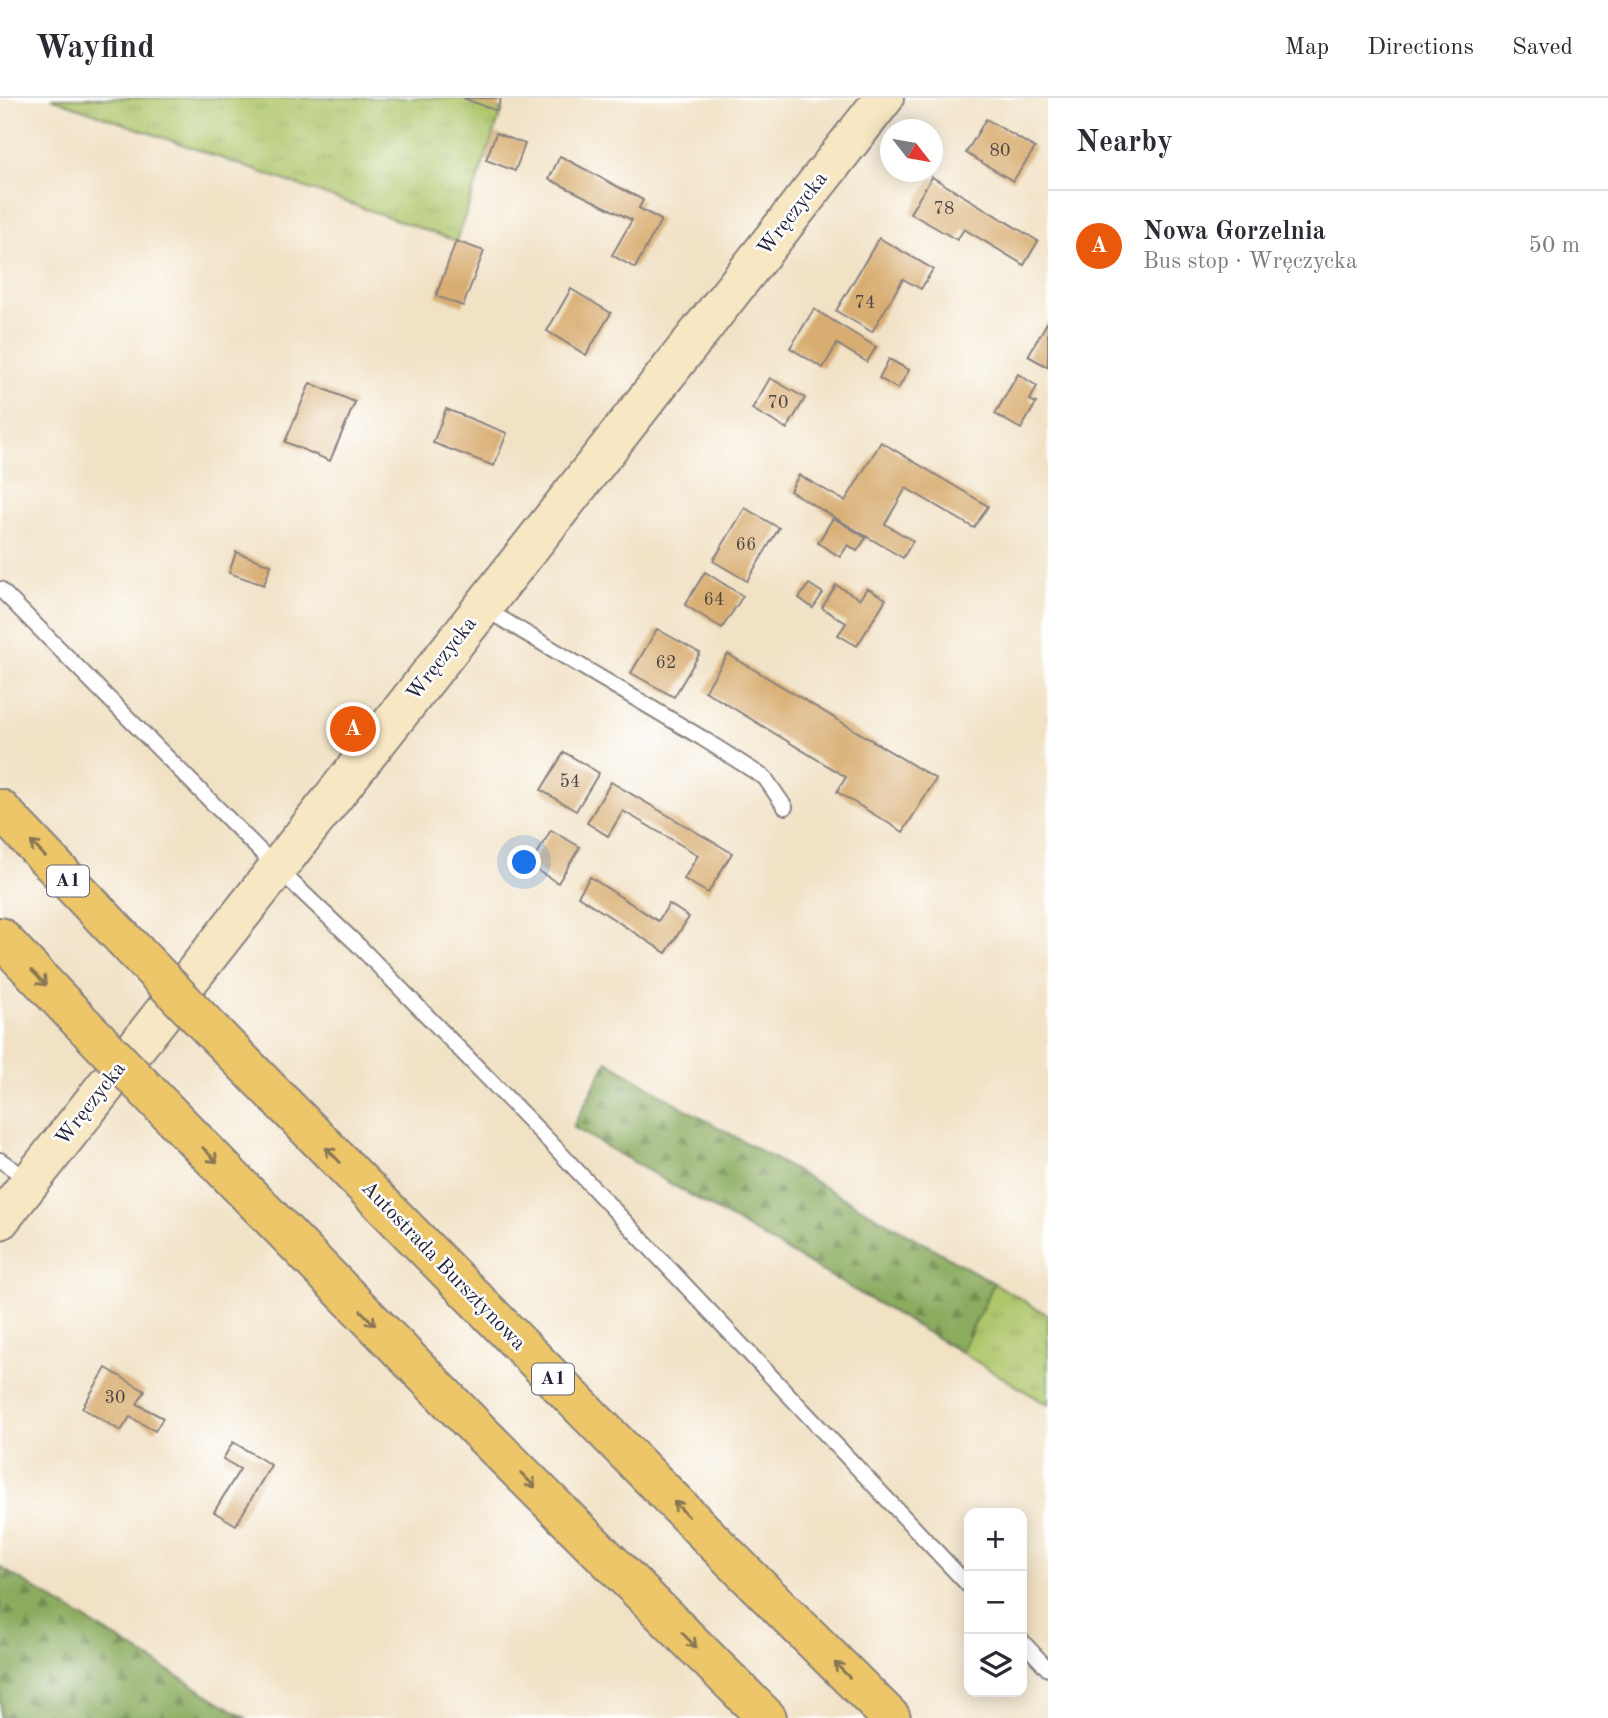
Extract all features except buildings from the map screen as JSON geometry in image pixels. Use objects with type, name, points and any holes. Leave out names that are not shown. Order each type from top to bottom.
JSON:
[{"type":"highway","name":"Autostrada Bursztynowa","points":[[0,809],[219,1038],[712,1540],[891,1718]]},
{"type":"highway","points":[[0,937],[478,1430],[766,1718]]},
{"type":"main road","name":"Wręczycka","points":[[0,1220],[15,1171],[277,868],[884,98]]},
{"type":"lane","points":[[0,589],[277,868],[359,946],[550,1141],[964,1581]]},
{"type":"lane","points":[[483,607],[765,778],[785,807]]},
{"type":"lane","points":[[1027,1646],[1048,1669]]},
{"type":"green space","points":[[51,98],[467,98],[502,110],[456,241]]},
{"type":"green space","points":[[607,1061],[679,1105],[994,1283],[961,1352],[573,1127]]},
{"type":"green space","points":[[994,1283],[1048,1315],[1048,1405],[961,1352]]},
{"type":"green space","points":[[0,1567],[246,1718],[0,1718]]},
{"type":"place","name":"Nowa Gorzelnia","points":[[353,729]]}]
